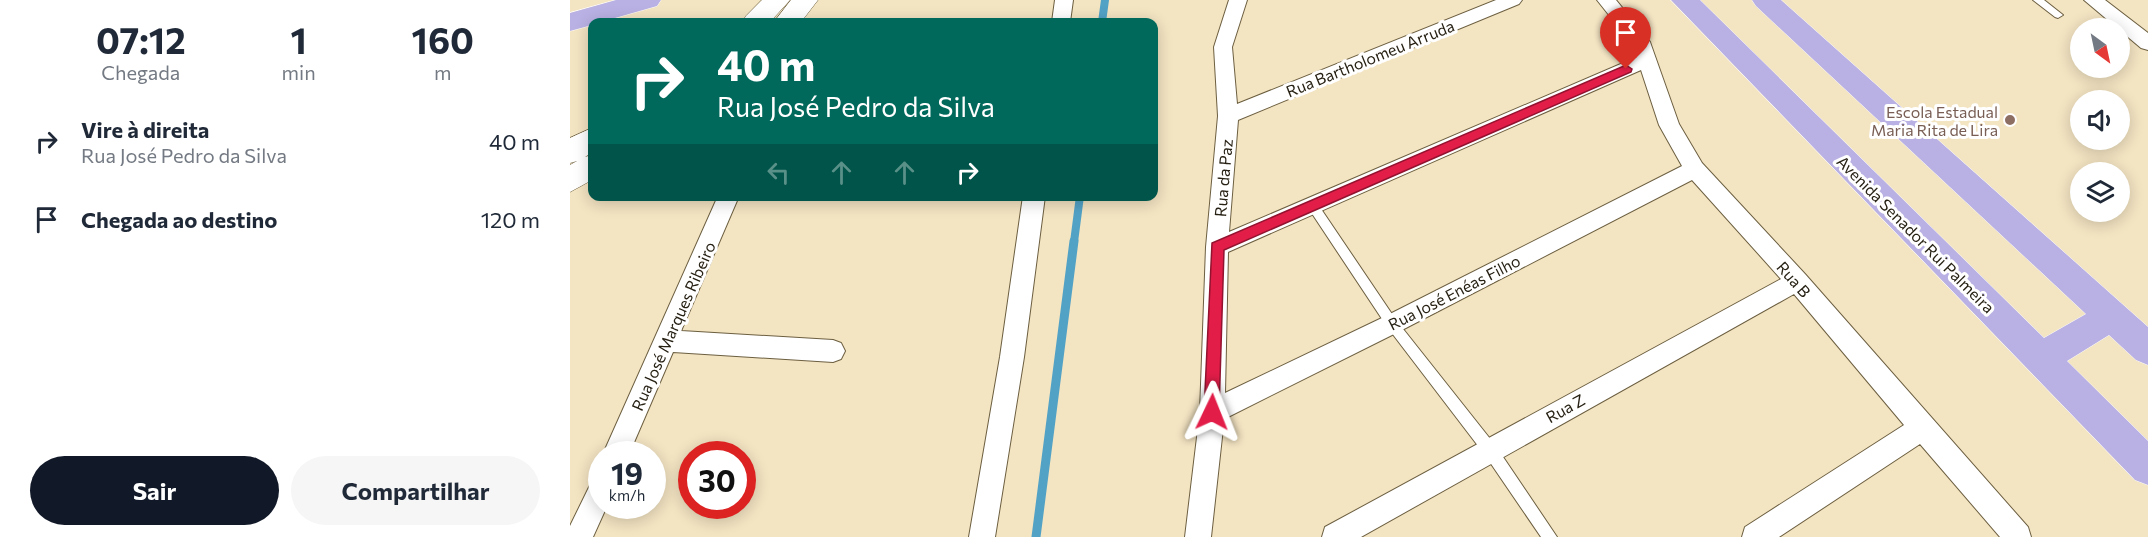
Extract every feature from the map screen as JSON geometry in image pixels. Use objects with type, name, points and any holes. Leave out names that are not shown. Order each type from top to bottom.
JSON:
[{"type":"main road","points":[[570,4],[586,0]]},
{"type":"main road","points":[[570,22],[648,0]]},
{"type":"main road","points":[[759,18],[777,0]]},
{"type":"main road","points":[[790,18],[805,0]]},
{"type":"main road","name":"Avenida Senador Rui Palmeira","points":[[1684,0],[2148,467]]},
{"type":"main road","points":[[1766,0],[2148,349]]},
{"type":"main road","points":[[570,152],[588,141]]},
{"type":"main road","points":[[570,180],[588,169]]},
{"type":"main road","points":[[2040,359],[2112,316]]},
{"type":"street","points":[[1061,18],[1064,0]]},
{"type":"street","points":[[1236,4],[1254,0]]},
{"type":"street","name":"Rua Bartholomeu Arruda","points":[[1227,116],[1513,0]]},
{"type":"street","name":"Rua B","points":[[1605,0],[1641,42],[1669,125],[1695,169],[1797,281],[2018,537]]},
{"type":"street","points":[[2094,0],[2148,43]]},
{"type":"street","name":"Rua da Paz","points":[[1198,537],[1212,412],[1217,247],[1227,116],[1223,46],[1236,4]]},
{"type":"street","points":[[1217,247],[1647,60]]},
{"type":"street","name":"Rua José Enéas Filho","points":[[1212,412],[1392,324],[1695,169]]},
{"type":"street","name":"Rua José Marques Ribeiro","points":[[622,441],[668,341],[727,201]]},
{"type":"street","points":[[982,537],[1012,357],[1033,201]]},
{"type":"street","name":"Rua Z","points":[[1335,537],[1797,281]]},
{"type":"street","points":[[668,341],[833,351]]},
{"type":"street","points":[[1755,537],[1922,428]]},
{"type":"street","points":[[579,537],[588,518]]},
{"type":"lane","points":[[2038,0],[2058,15]]},
{"type":"lane","points":[[1313,206],[1392,324],[1490,450],[1550,537]]},
{"type":"waterway","points":[[1103,18],[1105,0]]},
{"type":"waterway","points":[[1074,242],[1079,201]]},
{"type":"waterway","points":[[1036,537],[1074,241]]},
{"type":"place","name":"Escola Estadual Maria Rita de Lira","points":[[2010,120]]},
{"type":"route","points":[[1212,412],[1217,247],[1626,69]]}]
